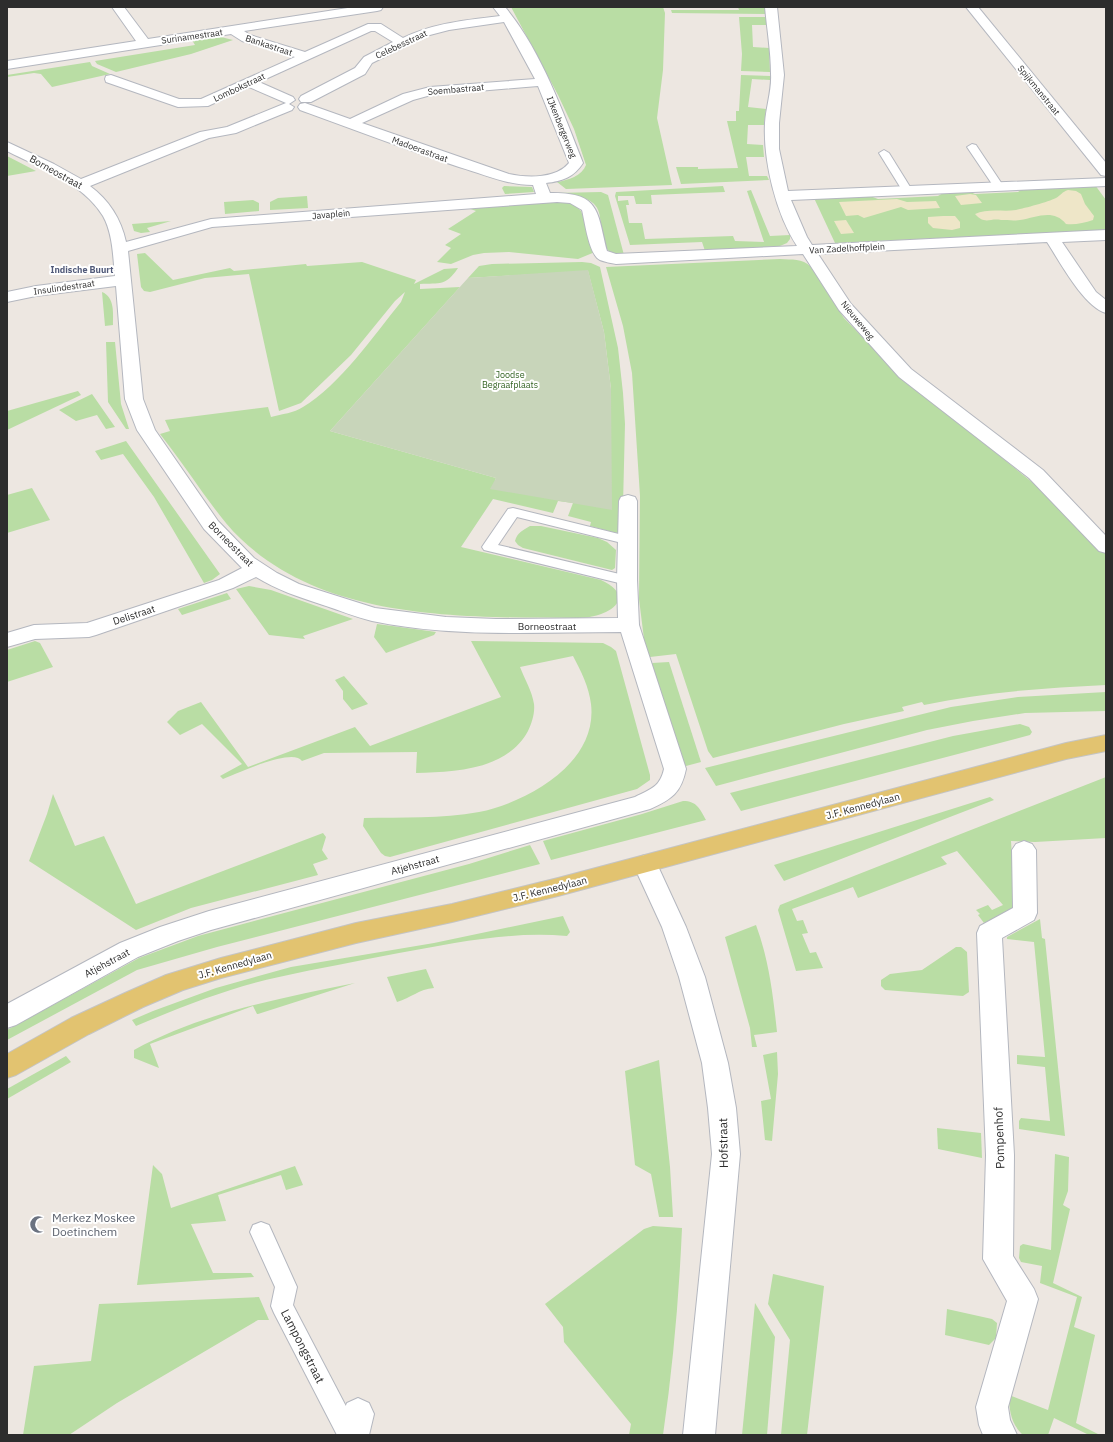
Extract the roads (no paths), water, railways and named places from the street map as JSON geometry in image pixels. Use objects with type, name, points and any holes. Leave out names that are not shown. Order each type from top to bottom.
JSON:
[{"type":"main road","name":"J.F. Kennedylaan","points":[[7,1067],[80,1026],[134,1000],[175,982],[222,968],[340,937],[535,893],[1066,751],[1106,744]]},
{"type":"street","points":[[118,7],[144,43]]},
{"type":"street","name":"Surinamestraat","points":[[7,65],[377,7]]},
{"type":"street","name":"IJkenbergerweg","points":[[499,7],[509,18],[543,82],[576,163],[572,170],[565,174],[555,178],[538,180]]},
{"type":"street","name":"Nieuweweg","points":[[771,7],[778,75],[772,123],[772,149],[779,188],[799,237],[845,307],[905,373],[1036,474],[1106,547]]},
{"type":"street","name":"Spijkmanstraat","points":[[972,7],[1106,172]]},
{"type":"street","name":"Celebesstraat","points":[[80,185],[205,135],[231,130],[288,103],[298,108],[360,71],[368,60],[422,33],[444,27],[509,18]]},
{"type":"street","name":"Lombokstraat","points":[[110,79],[178,103],[203,103],[306,56],[362,24],[377,27],[403,42]]},
{"type":"street","name":"Bankastraat","points":[[234,30],[246,38],[306,56]]},
{"type":"street","points":[[248,82],[288,103]]},
{"type":"street","name":"Soembastraat","points":[[351,123],[417,93],[430,90],[543,82]]},
{"type":"street","name":"Madoerastraat","points":[[305,103],[351,123],[462,164],[506,178],[538,180]]},
{"type":"street","name":"Borneostraat","points":[[7,146],[80,185],[101,204],[110,216],[116,231],[120,248],[134,399],[139,415],[146,430],[210,526],[255,568],[292,588],[372,614],[410,620],[446,624],[496,626],[629,625]]},
{"type":"street","points":[[538,180],[545,198]]},
{"type":"street","points":[[782,196],[1106,182]]},
{"type":"street","name":"Van Zadelhoffplein","points":[[545,198],[564,197],[585,204],[589,209],[596,242],[600,253],[605,257],[616,259],[1106,235]]},
{"type":"street","name":"Javaplein","points":[[120,248],[211,223],[545,198]]},
{"type":"street","points":[[1052,238],[1090,296],[1106,308]]},
{"type":"street","name":"Insulindestraat","points":[[7,297],[36,291],[122,280]]},
{"type":"street","points":[[628,501],[626,540],[629,625]]},
{"type":"street","name":"Delistraat","points":[[7,640],[34,632],[89,630],[226,584],[242,577],[255,568]]},
{"type":"street","name":"Atjehstraat","points":[[7,1017],[129,950],[169,934],[216,919],[642,803],[661,794],[672,783],[675,769],[629,625]]},
{"type":"street","name":"Pompenhof","points":[[1001,1435],[995,1425],[992,1407],[1023,1299],[998,1258],[1000,1155],[989,933],[1025,913],[1024,850]]},
{"type":"street","name":"Hofstraat","points":[[645,864],[674,927],[692,977],[715,1063],[722,1108],[726,1154],[699,1435]]},
{"type":"lane","points":[[972,147],[999,187]]},
{"type":"lane","points":[[884,152],[907,190]]},
{"type":"lane","points":[[626,540],[513,512],[489,548],[627,580]]},
{"type":"lane","name":"Lampongstraat","points":[[260,1232],[286,1287],[282,1306],[353,1428]]},
{"type":"place","name":"Merkez Moskee Doetinchem","points":[[39,1224]]},
{"type":"district","name":"Indische Buurt","points":[[82,269]]},
{"type":"park label","name":"Joodse Begraafplaats","points":[[510,380]]}]
